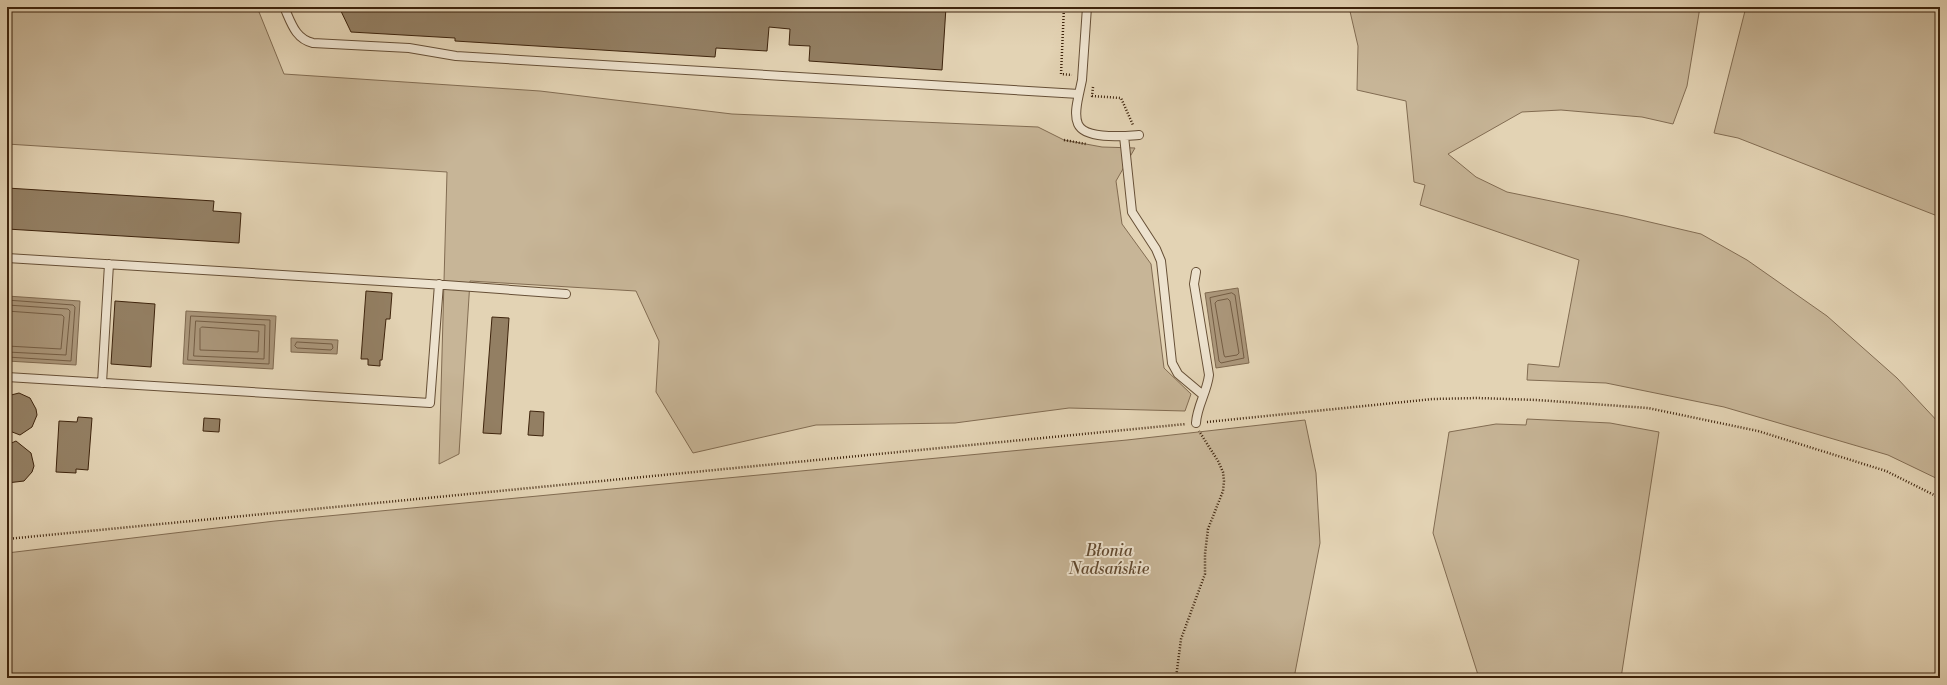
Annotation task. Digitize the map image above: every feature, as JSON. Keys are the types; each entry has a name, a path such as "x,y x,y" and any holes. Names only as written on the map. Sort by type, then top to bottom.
{"lane":[{"path":"284,7 298,36 305,41 313,43 409,48 456,56 1079,94"},
{"path":"1087,7 1082,80 1077,115 1078,125 1082,130 1097,135 1139,135"},
{"path":"1124,136 1132,212 1156,249 1161,261 1172,363 1178,374 1203,395"},
{"path":"7,258 439,284 566,294"},
{"path":"102,383 109,264"},
{"path":"1196,272 1194,284 1209,375 1198,409 1196,423"},
{"path":"7,377 430,404 439,284"}],"path":[{"path":"7,539 1433,399 1478,398 1648,408 1758,431 1886,471 1940,498"},
{"path":"1176,678 1182,639 1205,574 1205,554 1208,529 1223,491 1224,481 1223,472 1218,461 1201,436 1196,423"},
{"path":"1264,678 1274,677"}],"green space":[{"path":"7,7 257,7 284,74 540,91 732,114 1038,127 1064,140 1102,147 1135,148 1116,181 1122,224 1151,264 1164,368 1191,394 1185,411 1069,408 955,423 816,425 693,453 656,392 659,341 636,291 470,281 459,454 439,464 447,172 7,144"},
{"path":"1349,7 1700,7 1687,86 1673,124 1642,117 1561,110 1522,112 1448,154 1476,177 1507,192 1624,216 1701,234 1747,260 1827,316 1897,378 1940,424 1940,480 1888,455 1724,407 1606,383 1527,380 1528,364 1559,367 1579,260 1420,205 1425,185 1414,182 1406,101 1357,90 1358,46"},
{"path":"1746,7 1940,7 1940,217 1738,138 1714,133"},
{"path":"1527,419 1610,423 1659,432 1621,678 1479,678 1433,533 1449,432 1496,424 1526,425"},
{"name":"Błonia Nadsańskie","path":"1305,420 1316,473 1320,543 1294,678 7,678 7,553 275,521 1127,440"}],"water":[{"path":"1238,288 1249,363 1216,368 1205,293"},
{"path":"7,296 80,301 76,365 7,361"},
{"path":"186,311 276,316 273,369 183,364"},
{"path":"291,338 338,340 337,354 291,352"}],"building":[{"path":"339,7 946,7 942,70 809,61 810,46 789,45 790,29 769,27 767,51 716,48 715,57 455,41 455,38 351,32"},
{"path":"7,188 214,201 213,211 241,213 239,243 7,229"},
{"path":"366,291 392,293 390,319 386,319 382,360 380,360 380,366 368,365 368,359 361,359"},
{"path":"115,301 155,304 151,367 111,364"},
{"path":"492,317 509,318 501,434 483,433"},
{"path":"19,393 30,398 36,409 37,415 32,427 20,435 7,430 7,396"},
{"path":"530,411 544,412 543,436 528,435"},
{"path":"78,417 92,418 88,470 76,469 76,473 56,472 59,421 77,422"},
{"path":"204,418 220,419 219,432 203,431"},
{"path":"16,441 31,453 34,466 32,472 24,481 7,483 7,445"}]}
